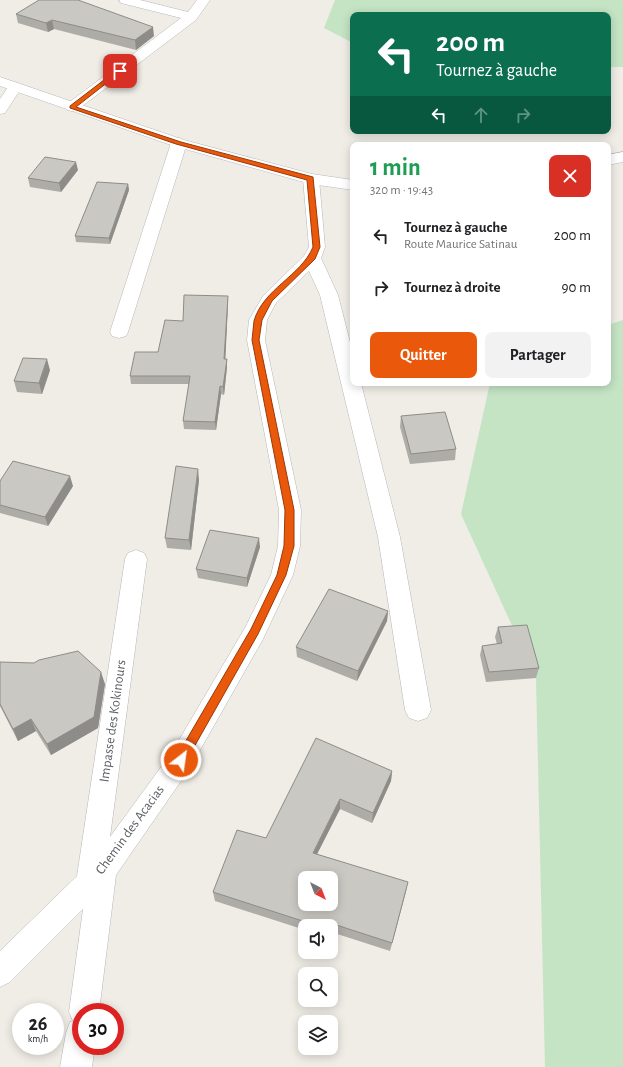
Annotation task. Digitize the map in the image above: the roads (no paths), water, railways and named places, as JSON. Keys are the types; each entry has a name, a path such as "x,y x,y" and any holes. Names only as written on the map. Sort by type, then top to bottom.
{"street":[{"path":"125,0 191,17"},
{"path":"72,107 191,17 204,0"},
{"path":"0,81 179,143 311,179 350,185"},
{"path":"0,110 15,87"},
{"path":"119,332 179,143"},
{"path":"611,159 623,157"},
{"path":"311,179 317,247 312,258 329,295 350,380"},
{"name":"Chemin des Acacias","path":"0,972 96,876 181,760 255,632 282,575 289,546 290,510 256,340 258,320 269,300 312,258"},
{"path":"352,386 389,537 418,710"},
{"name":"Impasse des Kokinours","path":"85,1003 96,876 136,559"},
{"path":"76,1067 78,1055"}]}
